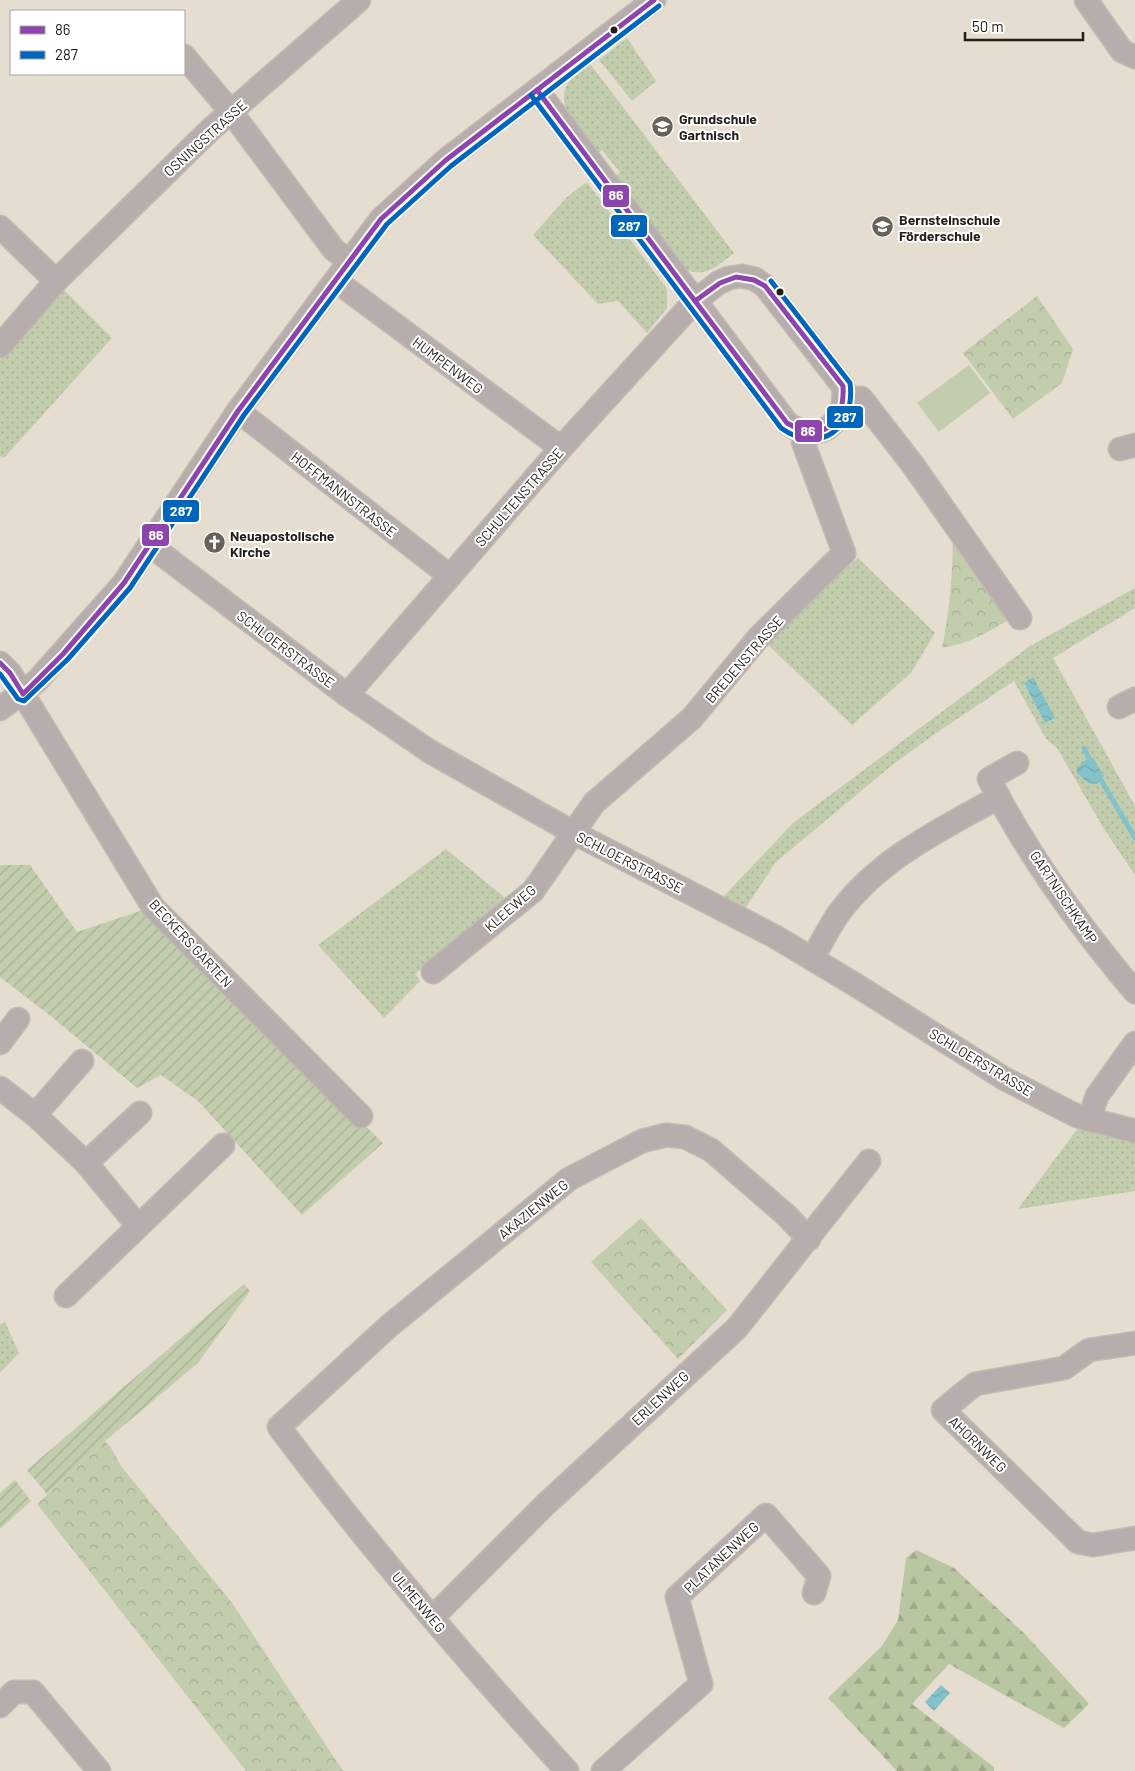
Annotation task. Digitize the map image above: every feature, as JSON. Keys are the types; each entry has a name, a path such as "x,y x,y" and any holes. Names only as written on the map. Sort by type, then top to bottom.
{"street":[{"name":"OSNINGSTRASSE","path":"0,346 56,281 210,130 232,113 359,0"},
{"path":"0,709 24,694 63,654 118,590 151,546 238,411 381,219 446,160 654,0"},
{"path":"1086,0 1122,51 1135,58"},
{"path":"185,57 232,113 334,250 350,262"},
{"path":"537,90 695,301 787,423 804,432 822,431 830,426 839,415 845,398 843,386 765,286 755,280 742,276 729,278 718,283 695,301"},
{"path":"0,227 56,281"},
{"name":"HUMPENWEG","path":"336,281 561,448"},
{"name":"SCHULTENSTRASSE","path":"347,696 561,448 695,301"},
{"path":"845,398 862,398 914,465 1020,618"},
{"name":"HOFFMANNSTRASSE","path":"238,411 450,576"},
{"name":"BREDENSTRASSE","path":"574,833 594,803 692,718 759,637 844,553 802,442 804,432"},
{"name":"SCHLOERSTRASSE","path":"151,546 347,696 429,751 574,833 774,936 1005,1079 1089,1120 1135,1131"},
{"name":"BECKERS GARTEN","path":"0,663 10,673 24,694 153,907 361,1116"},
{"name":"GARTNISCHKAMP","path":"1018,763 989,779 1052,881 1102,953 1135,992"},
{"path":"812,959 839,913 874,874 910,847 999,798"},
{"name":"KLEEWEG","path":"433,972 533,891 574,833"},
{"path":"0,1043 18,1019"},
{"path":"1089,1120 1098,1096 1135,1043"},
{"path":"35,1115 82,1061"},
{"path":"0,1088 35,1115 86,1163 138,1226"},
{"path":"86,1163 140,1113"},
{"name":"AKAZIENWEG","path":"279,1427 389,1326 569,1179 642,1140 666,1135 685,1137 711,1150 786,1215 809,1239"},
{"path":"66,1296 223,1146"},
{"name":"ERLENWEG","path":"432,1618 546,1504 737,1328 870,1161"},
{"name":"AHORNWEG","path":"1135,1343 1089,1350 1064,1368 975,1384 943,1410 1078,1542 1093,1545 1135,1538"},
{"name":"ULMENWEG","path":"279,1427 379,1555 567,1771"},
{"name":"PLATANENWEG","path":"603,1771 701,1684 677,1597 766,1515 819,1576 814,1592"},
{"path":"0,1706 14,1692 33,1692 91,1768"}],"green space":[{"path":"627,38 656,81 632,101 599,60"},
{"path":"591,65 734,253 716,267 697,273 683,268 615,176 620,172 602,150 598,153 572,120 564,101 565,91 571,79"},
{"path":"587,182 667,289 667,308 647,333 618,301 598,304 533,235 568,196"},
{"path":"60,286 112,338 4,458 0,456 0,360"},
{"path":"1037,296 1073,349 1062,383 1013,419 963,353"},
{"path":"969,365 990,393 939,432 917,403"},
{"path":"953,531 1013,617 970,640 942,648 950,590"},
{"path":"858,558 935,633 911,673 852,725 765,642"},
{"path":"1135,588 1135,608 1053,658 1135,806 1135,875 1104,829 1057,748 1046,739 1014,681 939,731 891,766 776,862 744,910 721,899 794,822 1030,646"},
{"path":"446,849 510,902 415,974 420,981 384,1018 318,945"},
{"path":"0,865 30,865 77,932 146,909 213,978 383,1143 302,1215 198,1101 161,1075 137,1088 52,1017 0,977"},
{"path":"1078,1128 1135,1141 1135,1191 1018,1209"},
{"path":"641,1218 727,1310 678,1359 591,1262"},
{"path":"244,1284 250,1291 198,1363 105,1441 47,1494 27,1470"},
{"path":"5,1322 19,1353 0,1373 0,1325"},
{"path":"105,1441 121,1466 232,1603 343,1771 246,1771 37,1504"},
{"path":"15,1480 31,1501 0,1529 0,1493"},
{"path":"916,1550 954,1568 1026,1635 1089,1704 1064,1728 949,1664 912,1704 994,1767 994,1771 897,1771 828,1698 882,1646 898,1620 906,1558"}],"water":[{"path":"1033,677 1055,718 1045,723 1024,683"},
{"path":"1093,758 1104,776 1097,784 1088,783 1076,772 1082,762"},
{"path":"941,1685 950,1693 934,1711 925,1702"}],"waterway":[{"path":"1084,748 1091,763"},
{"path":"1098,775 1135,838"}],"transit line":[{"name":"86","path":"0,663 10,673 23,694 63,654 124,583 238,411 381,219 446,160 654,0"},
{"name":"287","path":"0,674 18,699 24,701 68,659 130,588 244,415 387,224 451,166 659,6"},
{"name":"86","path":"537,90 695,301"},
{"name":"287","path":"531,95 781,428 795,436 809,439 822,438 832,433 841,424 847,413 850,399 850,383 771,281"},
{"name":"86","path":"736,277 754,280 765,286 843,386 843,399 840,411 829,427 821,431 811,431 800,429 787,423 695,301 720,283 736,277"}],"place":[{"name":"Grundschule Gartnisch","path":"663,126"},
{"name":"Bernsteinschule Förderschule","path":"883,227"},
{"name":"Neuapostolische Kirche","path":"214,543"}]}
